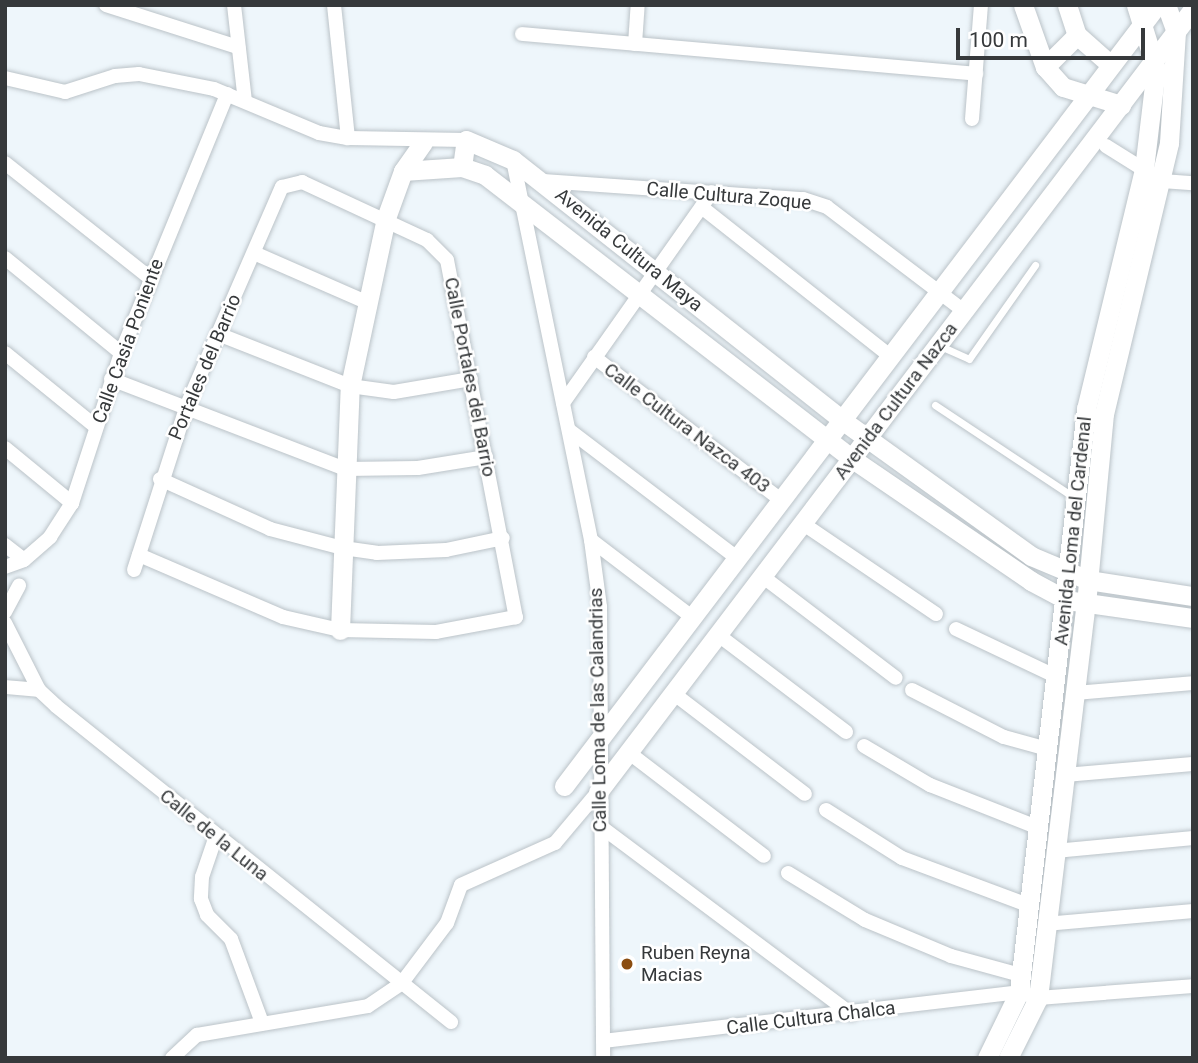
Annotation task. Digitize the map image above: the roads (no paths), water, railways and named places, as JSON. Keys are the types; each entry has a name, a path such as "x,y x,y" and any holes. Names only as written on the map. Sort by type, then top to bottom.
{"street":[{"path":"106,5 238,47"},
{"path":"234,5 245,101"},
{"path":"334,5 348,138"},
{"path":"635,44 638,5"},
{"path":"972,119 981,5"},
{"path":"1023,5 1045,67 1063,87 1121,105"},
{"path":"1067,5 1077,35 1111,65"},
{"name":"Avenida Cultura Nazca","path":"564,786 1111,65 1139,15 1157,5"},
{"name":"Avenida Loma del Cardenal","path":"1103,367 1162,181 1176,32 1166,5"},
{"name":"Avenida Cultura Nazca","path":"598,792 1193,9"},
{"name":"Avenida Loma del Cardenal","path":"1008,1058 1045,924 1086,604 1079,578 1079,500 1143,169 1154,62 1139,15"},
{"path":"522,34 976,74"},
{"path":"1045,67 1077,35"},
{"name":"Avenida Cultura Maya","path":"5,78 65,92 116,76 139,74 228,94 319,133 348,138 423,142 466,140 513,160 543,181 842,420 1031,556 1079,578 1193,596"},
{"name":"Calle Casia Poniente","path":"5,567 24,560 50,537 72,503 111,379 150,278 228,94"},
{"path":"462,167 466,140"},
{"path":"139,555 283,617 340,630 350,386 386,218 402,171 423,142"},
{"path":"1106,146 1162,181 1193,183"},
{"name":"Calle Loma de las Calandrias","path":"513,160 591,540 600,607 598,792 603,1058"},
{"path":"5,163 150,278"},
{"name":"Avenida Cultura Maya","path":"402,171 462,167 485,175 827,440 1031,581 1066,600 1193,618"},
{"name":"Calle Cultura Zoque","path":"543,181 803,200 827,207 964,311"},
{"name":"Calle Portales del Barrio","path":"302,182 386,218 427,240 447,260 503,538 516,617 436,632 340,630"},
{"name":"Portales del Barrio","path":"134,570 160,479 187,405 282,187 302,182"},
{"path":"563,403 704,209 712,192"},
{"path":"704,209 890,356"},
{"path":"254,253 366,302"},
{"path":"5,258 121,353"},
{"path":"218,334 350,386 394,392 471,379"},
{"path":"5,353 96,427"},
{"name":"Calle Cultura Nazca 403","path":"594,357 781,500"},
{"path":"111,379 187,405 345,469 418,468 486,457"},
{"name":"Avenida Loma del Cardenal","path":"987,1058 1026,989 1028,905 1066,600 1079,578 1095,411"},
{"path":"569,430 737,558"},
{"path":"5,448 72,503"},
{"path":"160,479 270,529 343,548 377,553 446,550 503,538"},
{"path":"802,523 936,614"},
{"path":"591,540 692,617"},
{"path":"5,545 24,560"},
{"path":"762,576 896,678"},
{"path":"5,612 19,586"},
{"name":"Calle de la Luna","path":"5,623 39,690 216,836 451,1022"},
{"path":"956,629 1057,677"},
{"path":"717,634 846,732"},
{"path":"1075,693 1193,683"},
{"path":"5,687 39,690"},
{"path":"912,690 1004,737 1048,749"},
{"path":"673,693 805,794"},
{"path":"864,746 930,785 1039,828"},
{"path":"628,752 764,856"},
{"path":"1065,775 1193,764"},
{"path":"172,1058 197,1035 368,1006 401,984 447,923 461,885 555,843 598,792"},
{"path":"826,810 902,858 1028,905"},
{"path":"600,826 851,1014"},
{"path":"216,836 202,877 201,899 207,915 231,939 249,978 262,1023"},
{"path":"1055,851 1193,838"},
{"path":"788,873 865,920 1026,989"},
{"path":"1045,924 1193,911"},
{"name":"Calle Cultura Chalca","path":"603,1041 851,1014 1026,989 1193,986"}],"lane":[{"path":"938,345 970,359 1035,265"},
{"path":"935,405 1079,500"}],"place":[{"name":"Ruben Reyna Macias","path":"627,964"}]}
